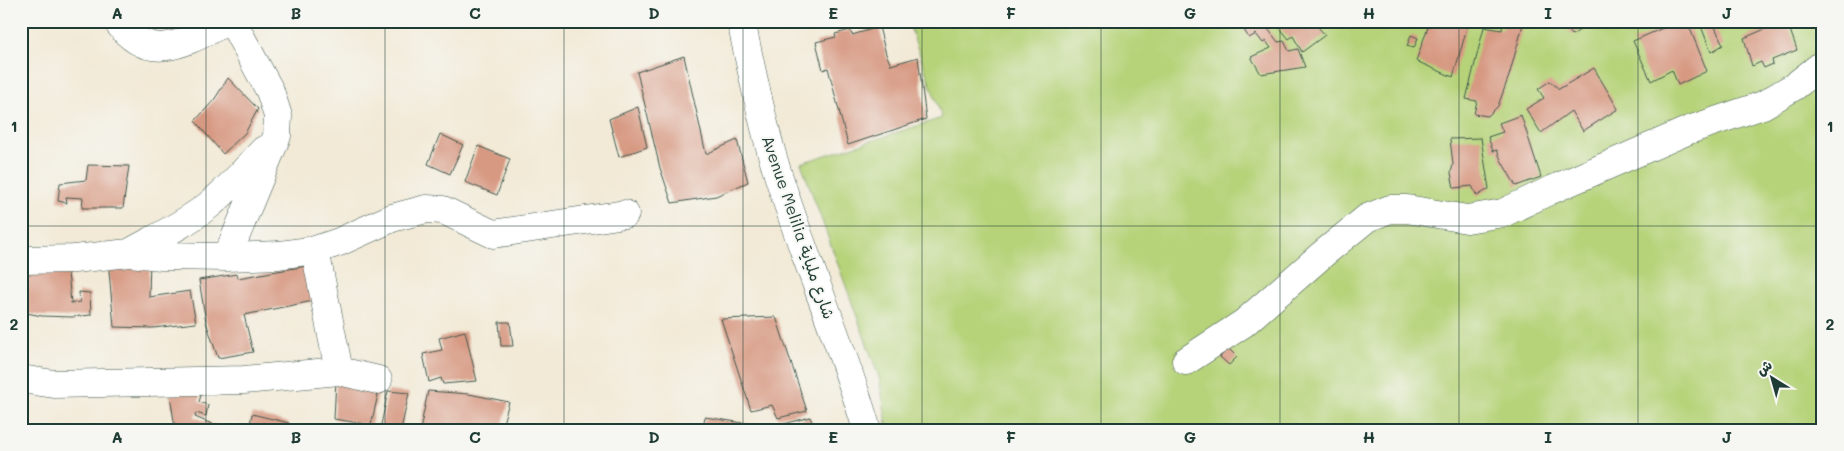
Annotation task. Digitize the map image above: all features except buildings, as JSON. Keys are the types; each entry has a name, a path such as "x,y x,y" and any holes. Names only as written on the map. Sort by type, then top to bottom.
{"street":[{"path":"117,21 136,40 158,48 181,44 227,21"},
{"path":"227,257 277,136 278,116 270,91 232,21"},
{"name":"Avenue Melilia شارع ملياية","path":"741,21 757,97 773,158 855,388 867,430"},
{"path":"1186,361 1244,323 1367,218 1390,209 1407,209 1467,219 1503,213 1548,191 1689,130 1763,104 1795,86 1823,64"},
{"path":"129,253 180,225 209,205 240,176 277,136"},
{"path":"21,260 74,260 129,253 162,256 227,257 279,255 315,250 339,242 392,218 426,209 443,210 493,234 625,214"},
{"path":"315,250 339,371"},
{"path":"21,379 54,384 244,380 339,371 378,380"}],"green space":[{"path":"908,21 1823,21 1823,430 888,430 879,377 801,163 942,118"}]}
